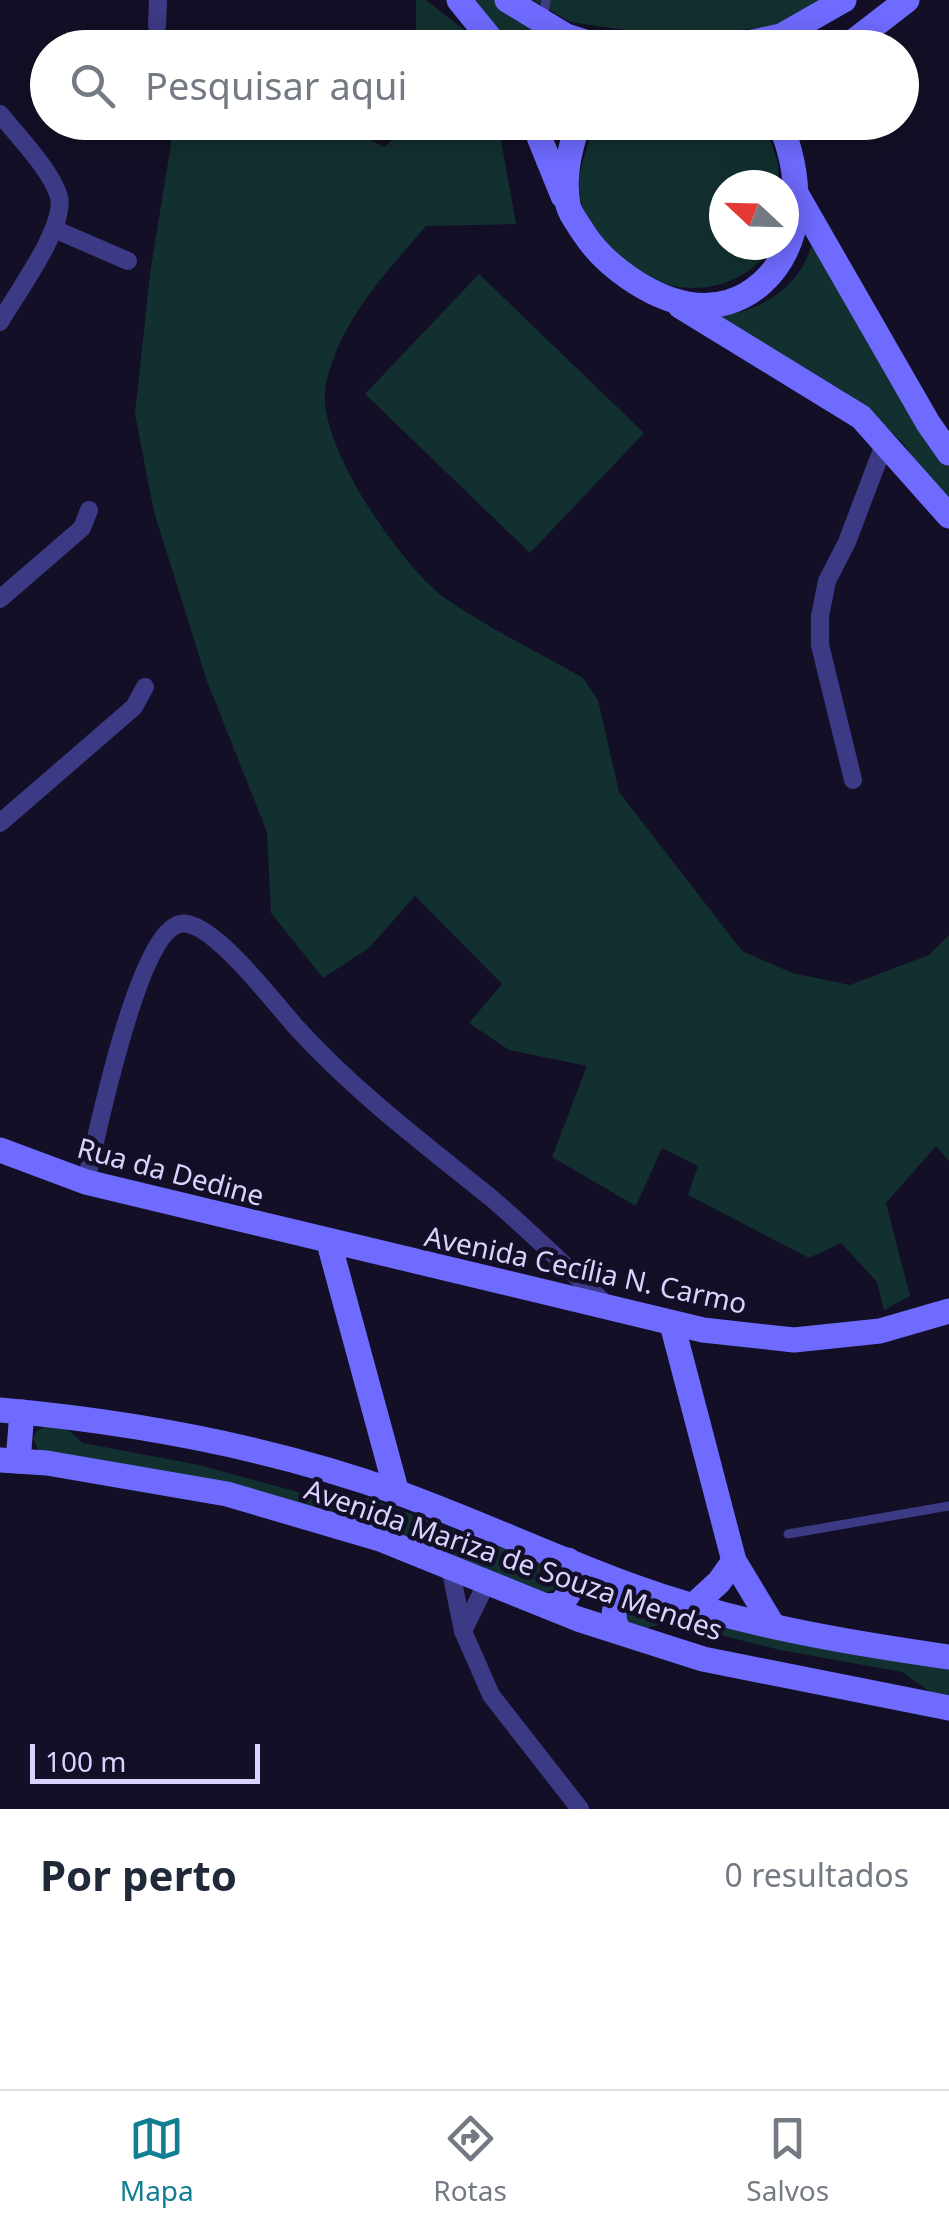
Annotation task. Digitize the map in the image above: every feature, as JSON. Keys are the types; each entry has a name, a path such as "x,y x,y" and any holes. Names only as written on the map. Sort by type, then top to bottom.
{"main road":[{"path":"459,0 483,30"},
{"path":"507,0 544,12"},
{"path":"792,30 844,0"},
{"path":"868,30 907,0"},
{"path":"540,140 568,207 592,246 616,268 860,417 949,516"},
{"path":"568,207 568,160 574,140"},
{"path":"789,140 793,170"},
{"path":"799,199 949,453"},
{"path":"662,296 689,304 712,305 740,299 765,282 783,260"},
{"name":"Rua da Dedine","path":"0,1150 86,1182 330,1242"},
{"path":"330,1242 398,1492"},
{"name":"Avenida Cecília N. Carmo","path":"330,1242 672,1324 794,1340 880,1331 949,1310"},
{"path":"672,1324 734,1560 772,1624"},
{"path":"9,1460 11,1411"},
{"name":"Avenida Mariza de Souza Mendes","path":"11,1411 179,1436 280,1458 398,1492 634,1587 772,1624 949,1658"},
{"name":"Avenida Mariza de Souza Mendes","path":"9,1460 227,1494 380,1539 547,1606 703,1659 949,1708"},
{"path":"547,1606 558,1604 572,1587 574,1573 568,1560"},
{"path":"694,1604 719,1582 734,1560"},
{"path":"620,1632 613,1618 616,1603 634,1587"}],"street":[{"path":"157,26 158,0"},
{"path":"0,114 58,194 60,212 0,322"},
{"path":"54,229 128,261"},
{"path":"853,780 820,645 820,616 827,581 847,542 885,442"},
{"path":"0,600 82,528 89,510"},
{"path":"0,823 134,707 145,687"},
{"path":"86,1182 109,1078 160,939 178,924 188,923 203,928 345,1076 403,1129 492,1200 611,1309"},
{"path":"450,1567 463,1632 491,1695 580,1809"},
{"path":"463,1632 487,1582"}],"lane":[{"path":"788,1534 949,1506"}],"green space":[{"path":"416,0 426,0 464,30 416,30"},
{"path":"468,0 497,0 542,30 494,30"},
{"path":"533,0 828,0 793,23 741,30 626,30 570,22"},
{"path":"172,140 370,140 384,147 393,140 501,140 516,224 426,226 366,299 342,339 326,384 326,408 346,468 385,531 406,559 445,598 583,678 598,700 619,792 742,951 792,973 850,985 929,955 949,935 949,1161 936,1146 886,1203 910,1296 884,1310 877,1282 841,1243 809,1258 688,1195 698,1166 662,1148 636,1206 552,1157 587,1066 509,1050 469,1023 502,984 415,896 369,948 323,978 271,913 267,832 207,681 154,512 135,414 150,274"},
{"path":"590,140 770,140 778,163 778,170 709,170 709,260 759,260 723,284 694,288 665,284 638,272 614,253 594,229 579,191"},
{"path":"813,240 897,387 949,467 949,507 902,442 868,409 717,316 749,309 778,294 800,271"},
{"path":"479,274 644,433 530,553 365,394"},
{"path":"44,1427 66,1428 83,1443 199,1465 338,1503 368,1498 557,1568 562,1576 558,1588 546,1593 39,1452 33,1438"},
{"path":"629,1599 949,1666 949,1697 933,1694 902,1672 780,1650 668,1622 647,1628 628,1622 623,1606"}]}
